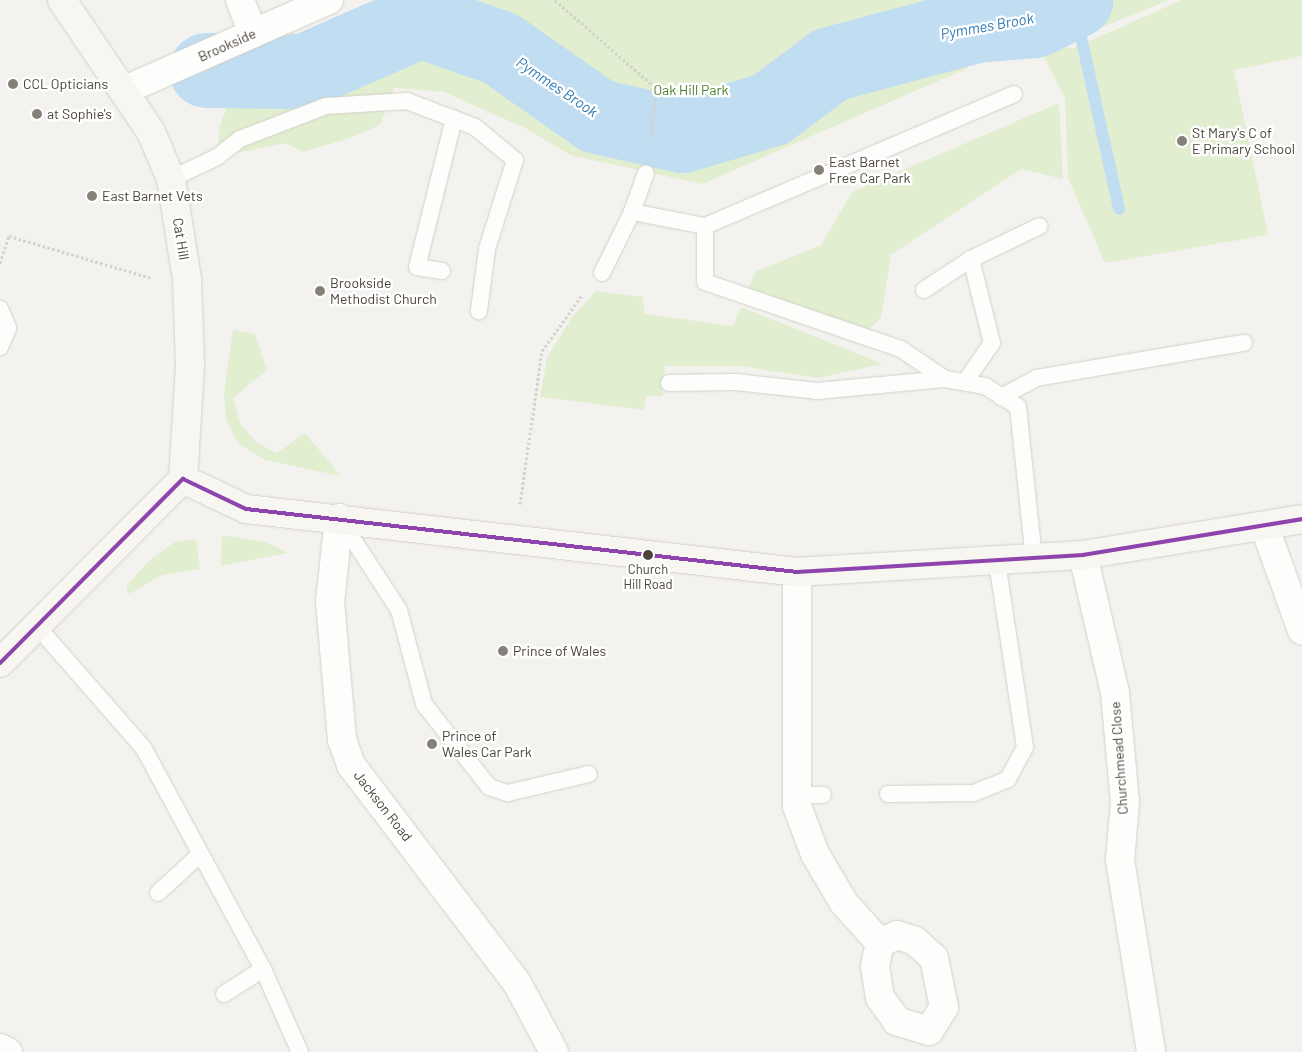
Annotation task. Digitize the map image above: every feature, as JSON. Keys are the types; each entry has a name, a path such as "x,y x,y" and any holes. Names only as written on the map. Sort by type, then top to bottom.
{"street":[{"name":"Cat Hill","path":"62,0 125,90 151,132 171,179 187,279 190,366 183,479"},
{"path":"240,0 253,34"},
{"name":"Brookside","path":"125,90 329,0"},
{"path":"0,662 183,479 246,509 516,538 797,572 996,562 1083,555 1265,528 1302,519"},
{"name":"Jackson Road","path":"339,518 330,602 342,738 351,765 517,982 554,1052"},
{"path":"1265,528 1302,631"},
{"name":"Churchmead Close","path":"1083,555 1115,693 1125,802 1120,860 1151,1052"},
{"path":"797,572 794,648 797,795 815,854 844,903 880,942"},
{"path":"0,1048 8,1052"}],"lane":[{"path":"632,212 705,226 1014,94"},
{"path":"171,179 217,157 240,139 326,106 407,101 475,127 515,160 487,249 479,311"},
{"path":"442,271 417,268 454,120"},
{"path":"602,272 632,212 646,173"},
{"path":"705,226 705,282 901,349 945,378"},
{"path":"924,290 971,259 1040,226"},
{"path":"965,382 992,342 971,259"},
{"path":"0,309 8,328 0,347"},
{"path":"1001,397 1036,378 1244,342"},
{"path":"669,383 736,382 817,391 945,378 985,386 1018,407 1034,559"},
{"path":"339,518 400,610 424,704 489,786 508,793 589,774"},
{"path":"888,794 974,793 1008,779 1025,747 996,562"},
{"path":"36,625 144,749 198,856 263,969 300,1052"},
{"path":"797,795 823,795"},
{"path":"158,893 198,856"},
{"path":"224,994 263,969"}],"path":[{"path":"555,0 657,89 646,173"},
{"path":"0,263 9,236 149,278 187,279"},
{"path":"516,538 542,351 565,314 602,272"}],"green space":[{"name":"Oak Hill Park","path":"475,0 1169,0 1067,41 1025,40 1019,27 959,50 968,68 702,184 570,155 527,129 444,92 394,88 380,125 350,138 303,152 285,143 217,157 220,125 234,89 263,73"},
{"name":"St Mary's C of E Primary School","path":"1182,0 1302,0 1302,56 1234,70 1268,235 1105,263 1068,178 1065,99 1038,45 1074,48"},
{"path":"1059,103 1063,179 1021,169 891,255 881,318 868,330 748,290 755,272 821,245 852,192"},
{"path":"596,291 643,297 644,314 733,326 741,307 883,364 819,378 739,366 665,366 663,396 646,396 644,410 540,397 547,358 572,317"},
{"path":"233,330 255,334 267,370 233,398 240,423 257,443 277,453 305,433 341,476 265,460 238,443 226,419 224,394"},
{"path":"222,535 266,542 288,553 221,566"},
{"path":"196,539 200,569 162,575 129,594 126,586 152,558 175,542"}],"waterway":[{"name":"Pymmes Brook","path":"206,70 304,71 420,20 500,48 597,116 682,135 770,109 830,64 976,25 1034,20 1075,0"},
{"path":"1073,1 1119,209"}],"transit line":[{"path":"183,479 246,509 797,572 1083,555 1302,519"},
{"path":"0,663 183,479"}],"place":[{"name":"CCL Opticians","path":"13,84"},
{"name":"at Sophie's","path":"37,114"},
{"name":"St Mary's C of E Primary School","path":"1182,141"},
{"name":"East Barnet Free Car Park","path":"819,170"},
{"name":"East Barnet Vets","path":"92,196"},
{"name":"Brookside Methodist Church","path":"320,291"},
{"name":"Church Hill Road","path":"648,555"},
{"name":"Prince of Wales","path":"503,651"},
{"name":"Prince of Wales Car Park","path":"432,744"}]}
